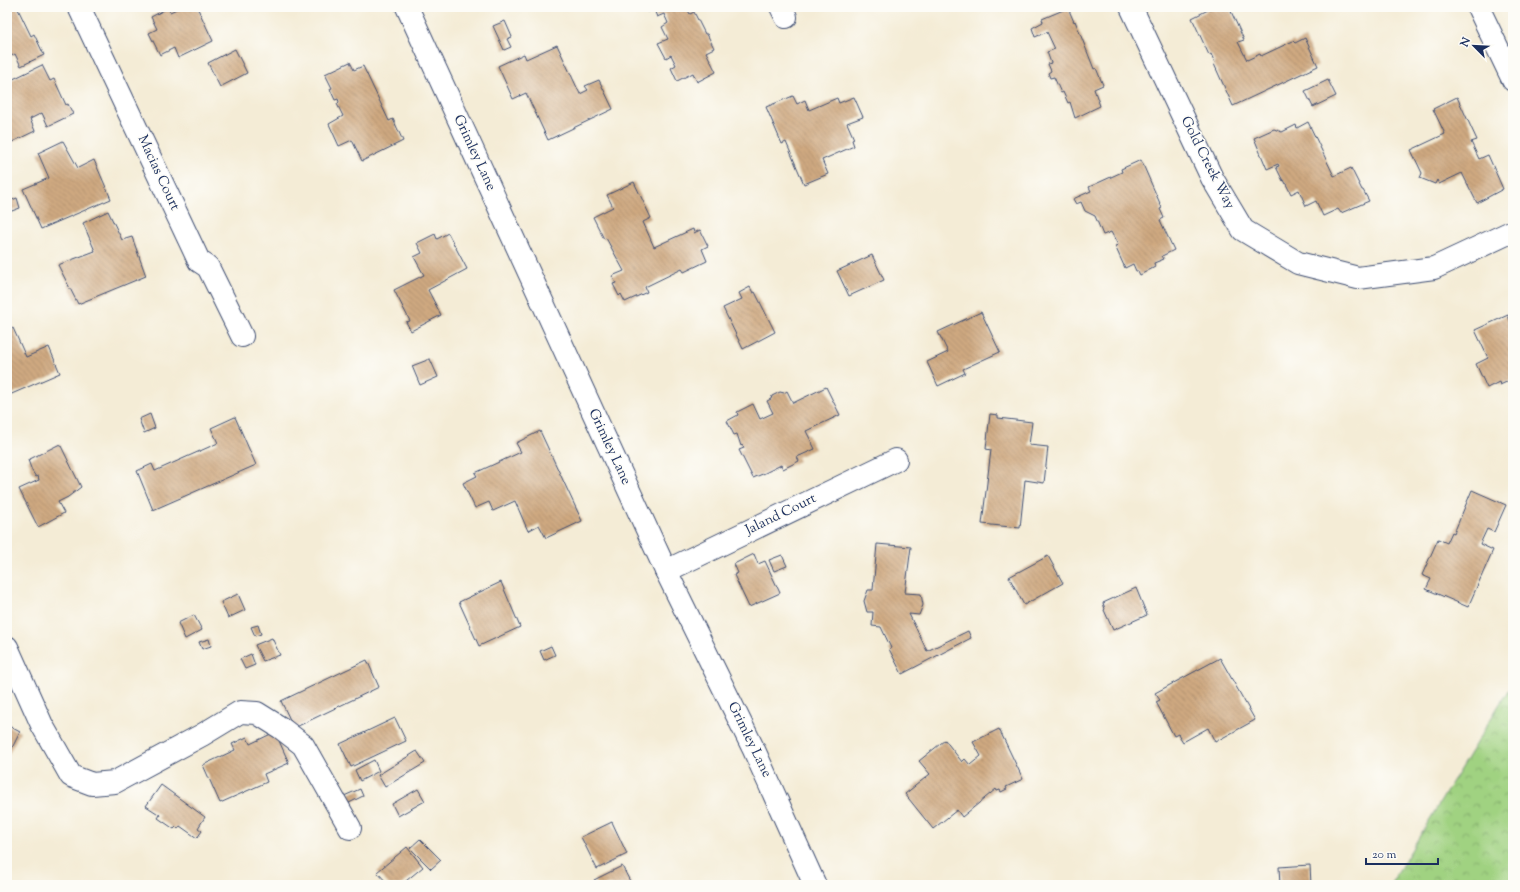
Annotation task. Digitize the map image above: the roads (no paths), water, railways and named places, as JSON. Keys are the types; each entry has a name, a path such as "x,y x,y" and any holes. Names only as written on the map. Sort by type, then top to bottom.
{"street":[{"name":"Macias Court","path":"79,7 199,261 208,267 242,336"},
{"name":"Grimley Lane","path":"407,7 666,571 754,750 815,885"},
{"name":"Gold Creek Way","path":"1131,7 1212,178 1243,230 1298,263 1358,278 1434,268 1513,231"},
{"path":"1478,7 1513,80"},
{"name":"Jaland Court","path":"666,571 896,460"},
{"path":"7,647 42,725 71,776 92,784 115,782 202,735 240,712 257,713 281,728 303,745 350,828"}]}
